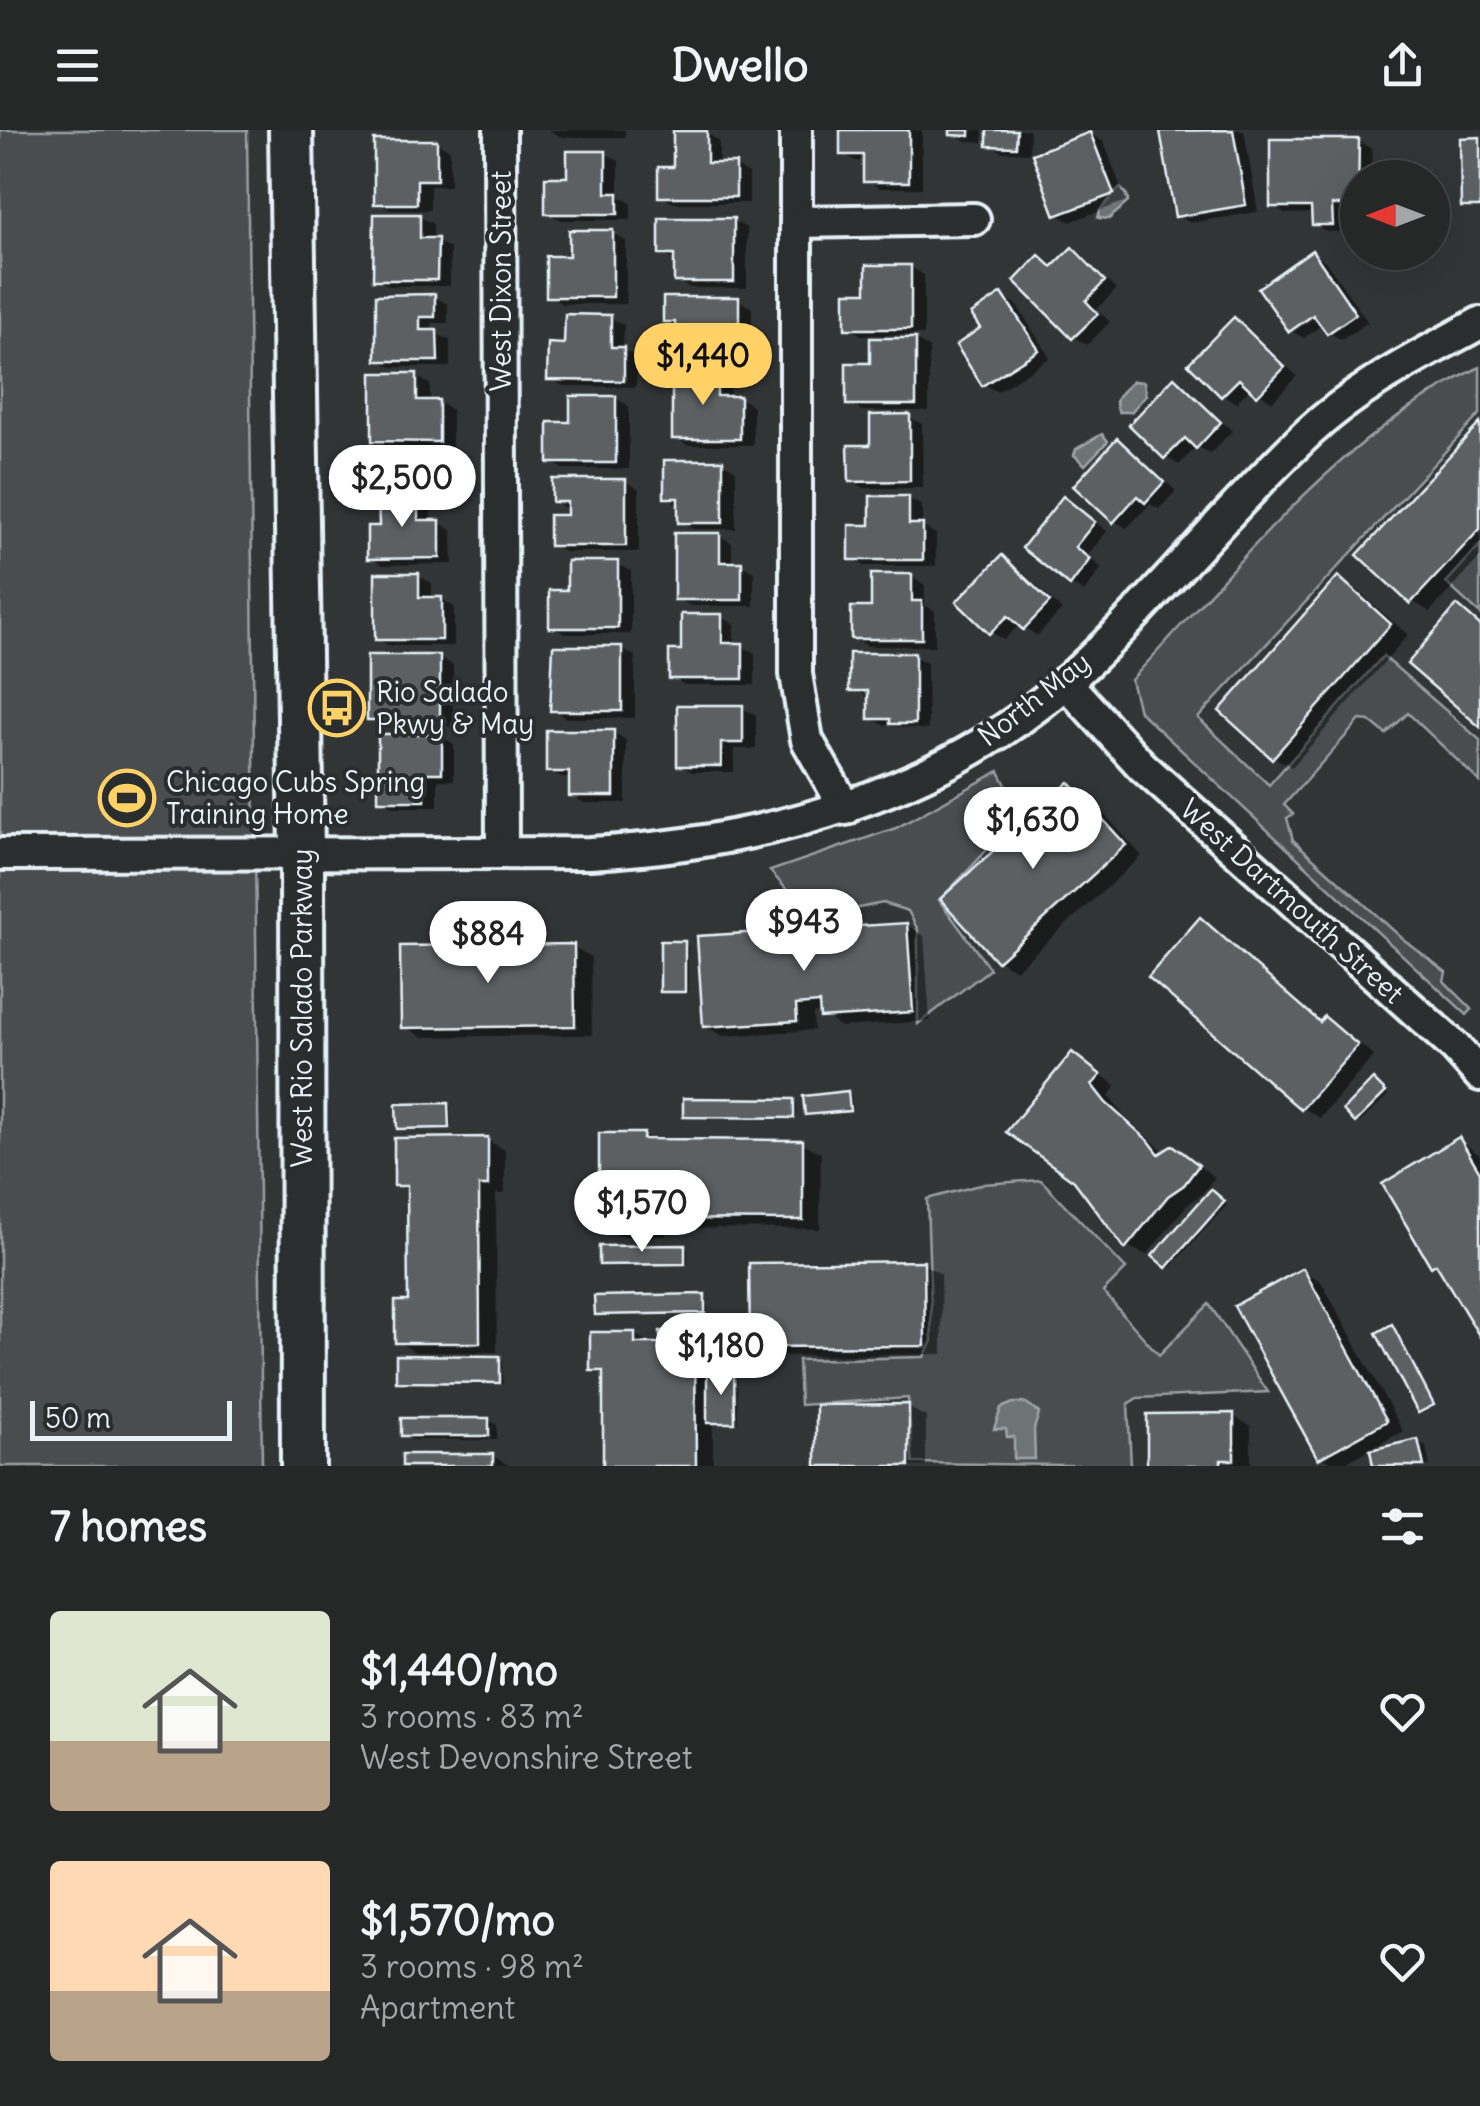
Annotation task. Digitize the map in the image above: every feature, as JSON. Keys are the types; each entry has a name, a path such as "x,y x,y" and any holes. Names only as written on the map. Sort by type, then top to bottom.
{"main road":[{"name":"West Rio Salado Parkway","path":"291,130 302,853 304,1466"}],"street":[{"name":"West Dixon Street","path":"500,130 502,853"},
{"path":"796,130 796,674 807,740 846,808"},
{"path":"796,222 974,220"},
{"name":"North May","path":"0,854 658,850 780,827 846,808 1000,732 1065,682 1311,430 1392,372 1480,323"},
{"name":"West Dartmouth Street","path":"1065,682 1142,766 1480,1074"}],"shaded area":[{"name":"Chicago Cubs Spring Training Home","path":"0,130 247,130 262,1466 0,1466"},
{"path":"1120,188 1128,202 1109,219 1098,218 1100,210"},
{"path":"1480,367 1480,414 1198,718 1269,785 1383,656 1480,740 1480,782 1408,713 1386,734 1370,721 1360,720 1284,805 1293,814 1287,818 1293,840 1403,939 1446,972 1444,981 1472,1009 1467,1015 1139,711 1131,680 1250,550 1336,466 1429,395"},
{"path":"1133,381 1144,382 1146,395 1131,412 1119,412 1117,398"},
{"path":"1102,434 1108,441 1085,465 1074,455 1076,449"},
{"path":"1480,545 1480,614 1446,583"},
{"path":"999,771 1012,800 1005,824 984,853 939,900 990,969 918,1024 918,930 908,911 883,903 849,910 823,909 798,902 770,871 896,828"},
{"path":"1041,1180 1126,1269 1103,1292 1159,1355 1209,1304 1268,1392 1137,1398 1128,1404 1131,1466 913,1463 908,1398 800,1405 798,1360 924,1357 932,1341 927,1199 983,1184"},
{"path":"1026,1403 1039,1413 1034,1429 1035,1459 1014,1459 1014,1437 1007,1437 1006,1429 994,1429 1001,1408"}],"building":[{"path":"840,130 909,130 909,182 863,182 863,155 840,155"},
{"path":"950,130 970,130 970,136 950,135"},
{"path":"987,130 1017,130 1016,147 987,146"},
{"path":"1233,130 1246,205 1175,217 1160,131"},
{"path":"673,131 707,131 707,163 736,163 736,197 658,197 658,167 673,167"},
{"path":"1090,132 1114,194 1055,216 1032,154"},
{"path":"1480,137 1480,207 1461,207 1460,138"},
{"path":"1270,139 1359,139 1359,160 1340,160 1340,205 1332,205 1333,225 1312,225 1311,207 1270,207"},
{"path":"374,140 437,140 437,180 417,180 417,204 374,204"},
{"path":"567,151 606,151 606,193 618,193 618,214 545,214 545,177 567,177"},
{"path":"374,214 420,214 420,238 438,238 437,280 373,280"},
{"path":"659,218 734,218 734,282 674,282 674,255 659,255"},
{"path":"569,230 613,230 613,297 546,297 546,256 569,256"},
{"path":"1072,247 1105,281 1086,301 1098,314 1072,339 1014,281 1039,255 1052,267"},
{"path":"1312,250 1356,314 1327,334 1313,315 1289,332 1258,288"},
{"path":"866,265 911,265 911,329 845,329 845,292 866,292"},
{"path":"1002,293 1039,350 982,386 956,345 980,328 971,314"},
{"path":"435,294 435,317 420,317 420,330 437,330 438,361 376,361 376,295"},
{"path":"663,297 739,297 739,335 721,335 721,363 675,363 675,322 663,322"},
{"path":"565,314 611,315 611,347 624,347 624,381 547,380 548,343 564,344"},
{"path":"1234,317 1285,367 1257,396 1239,379 1221,397 1188,364"},
{"path":"870,338 916,338 916,405 846,405 846,363 870,363"},
{"path":"672,370 717,370 717,396 740,396 740,439 672,439"},
{"path":"372,373 417,373 417,400 439,400 439,442 372,441"},
{"path":"1174,377 1221,422 1196,449 1185,438 1164,459 1129,425"},
{"path":"570,396 616,396 616,463 548,463 548,422 570,422"},
{"path":"910,414 910,481 849,482 848,445 870,445 870,415"},
{"path":"1480,423 1480,529 1410,604 1357,555"},
{"path":"1117,438 1164,482 1145,503 1137,496 1113,523 1073,486"},
{"path":"664,460 723,460 723,523 678,523 678,498 664,498"},
{"path":"552,479 626,479 626,546 549,546 549,515 567,515 567,502 552,502"},
{"path":"378,491 418,491 418,520 440,520 440,558 367,559 367,526 379,526"},
{"path":"870,496 909,496 909,524 923,524 923,560 849,560 849,525 870,525"},
{"path":"1063,496 1095,522 1075,547 1090,559 1070,586 1022,548"},
{"path":"674,533 720,533 720,562 742,562 742,600 674,600"},
{"path":"1002,555 1050,602 1023,630 1008,616 989,634 956,602"},
{"path":"567,561 618,561 618,628 549,628 549,590 567,590"},
{"path":"375,573 419,573 419,597 442,597 442,640 375,640"},
{"path":"871,574 912,574 912,601 922,601 922,639 851,639 851,607 871,607"},
{"path":"1338,576 1391,624 1272,759 1219,711"},
{"path":"1457,605 1480,625 1480,727 1407,664"},
{"path":"681,614 722,614 722,643 743,643 743,679 669,679 669,650 681,650"},
{"path":"553,646 622,646 622,711 550,711"},
{"path":"849,653 915,653 915,724 868,719 868,691 849,691"},
{"path":"367,655 440,655 440,720 367,720"},
{"path":"677,705 743,705 743,743 721,743 721,766 677,766"},
{"path":"546,730 614,730 614,796 569,796 569,772 546,772"},
{"path":"378,734 442,734 442,773 425,773 425,801 378,801"},
{"path":"1069,782 1126,845 997,962 940,899"},
{"path":"1200,917 1320,1022 1324,1016 1358,1045 1301,1110 1148,977"},
{"path":"907,923 913,1012 820,1018 819,1003 796,1005 797,1021 703,1027 697,936"},
{"path":"660,941 685,941 685,992 660,992"},
{"path":"574,944 575,1026 401,1028 400,946"},
{"path":"1072,1052 1101,1075 1092,1085 1106,1103 1159,1154 1173,1145 1199,1165 1125,1249 1074,1181 1006,1132"},
{"path":"1373,1079 1386,1092 1355,1123 1343,1110"},
{"path":"848,1091 850,1111 805,1115 803,1096"},
{"path":"683,1098 794,1099 794,1118 683,1117"},
{"path":"448,1103 449,1128 397,1129 396,1104"},
{"path":"599,1133 644,1133 643,1139 803,1140 803,1220 649,1219 649,1227 599,1227"},
{"path":"488,1137 488,1186 479,1186 480,1343 395,1343 395,1301 408,1301 407,1186 394,1186 394,1138"},
{"path":"1459,1137 1480,1172 1480,1337 1436,1264 1431,1267 1382,1184"},
{"path":"1211,1189 1225,1201 1166,1268 1152,1256"},
{"path":"685,1245 685,1264 599,1265 599,1246"},
{"path":"924,1261 925,1346 750,1347 749,1263"},
{"path":"1303,1268 1387,1421 1318,1459 1234,1306"},
{"path":"705,1294 705,1313 595,1315 594,1296"},
{"path":"1392,1324 1434,1405 1418,1413 1376,1333"},
{"path":"660,1331 695,1331 696,1466 603,1466 603,1371 590,1371 590,1332 635,1332 635,1343 660,1343"},
{"path":"396,1355 500,1356 500,1383 396,1382"},
{"path":"707,1372 734,1372 735,1423 707,1423"},
{"path":"909,1404 909,1466 816,1466 816,1405"},
{"path":"1234,1413 1234,1460 1221,1460 1221,1466 1147,1466 1147,1414"},
{"path":"401,1418 489,1418 489,1436 401,1436"},
{"path":"1418,1439 1424,1466 1373,1466 1370,1450"},
{"path":"402,1454 493,1454 493,1466 402,1466"}],"place":[{"name":"Rio Salado Pkwy & May","path":"337,708"},
{"name":"Chicago Cubs Spring Training Home","path":"127,798"}]}
